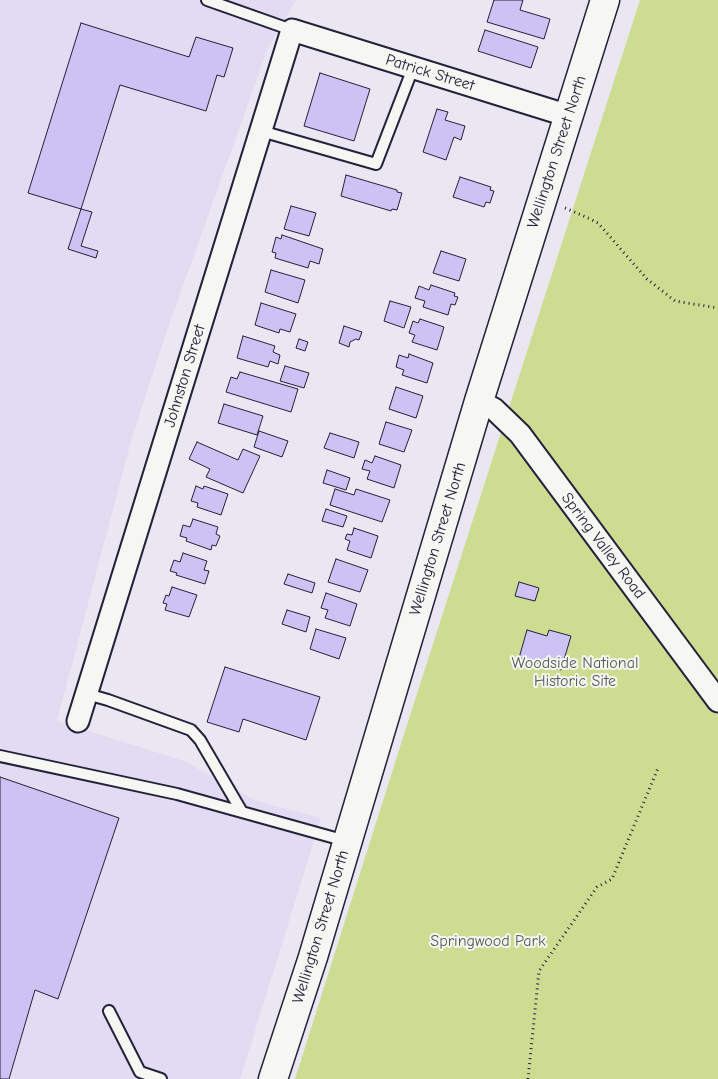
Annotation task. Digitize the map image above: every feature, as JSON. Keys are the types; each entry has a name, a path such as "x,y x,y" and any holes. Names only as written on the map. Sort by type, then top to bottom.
{"street":[{"name":"Wellington Street North","path":"274,1079 313,957 479,401 605,0"},
{"name":"Patrick Street","path":"292,30 569,116"},
{"name":"Johnston Street","path":"78,721 292,30"},
{"name":"Spring Valley Road","path":"479,401 494,409 520,434 718,701"}],"lane":[{"path":"207,0 292,30"},
{"path":"261,132 376,164 413,68"},
{"path":"87,694 191,730 200,740 242,812"},
{"path":"0,756 170,792 347,841"},
{"path":"109,1012 138,1075 161,1079"}],"path":[{"path":"541,200 598,223 647,279 675,300 718,308"},
{"path":"528,1079 539,971 597,887 612,879 658,768"}],"shaded area":[{"path":"0,0 296,0 268,48 164,339 131,441 57,721 184,761 256,801 321,818 240,1079 0,1079"}],"green space":[{"name":"Woodside National Historic Site","path":"640,0 718,0 718,1079 295,1079 406,728"}],"building":[{"path":"494,0 523,0 520,10 550,19 544,39 487,22"},
{"path":"81,23 189,57 196,37 233,48 224,77 217,75 206,111 120,85 81,209 28,193"},
{"path":"485,30 538,47 531,68 478,51"},
{"path":"320,73 370,89 354,141 304,126"},
{"path":"437,109 448,112 445,120 465,126 461,140 454,137 446,160 423,152"},
{"path":"346,175 402,193 397,210 392,209 391,211 341,196"},
{"path":"460,177 491,187 490,190 494,191 490,203 486,202 484,207 453,197"},
{"path":"291,206 316,213 309,236 284,229"},
{"path":"81,209 92,212 81,246 98,251 96,258 68,249"},
{"path":"282,235 323,249 319,264 310,261 308,268 275,258 276,253 272,252 276,237 281,239"},
{"path":"441,251 466,259 459,281 433,273"},
{"path":"271,270 305,280 298,303 265,292"},
{"path":"431,285 455,293 454,296 458,297 455,305 451,304 448,315 423,307 425,301 415,298 419,286 429,290"},
{"path":"390,301 411,307 404,328 384,321"},
{"path":"261,303 296,314 290,332 280,329 279,333 255,325"},
{"path":"420,319 444,327 437,350 412,342 415,335 409,333 413,321 418,323"},
{"path":"344,326 362,332 359,340 356,339 350,342 349,347 339,343"},
{"path":"243,336 275,346 273,352 280,355 278,364 270,361 268,367 237,358"},
{"path":"299,339 308,342 305,351 296,348"},
{"path":"409,354 433,363 427,383 402,375 404,370 396,367 399,355 408,358"},
{"path":"285,366 309,373 304,388 280,381"},
{"path":"240,372 298,389 291,412 226,392 231,377 237,379"},
{"path":"396,387 423,396 416,418 389,409"},
{"path":"224,404 263,416 257,435 218,423"},
{"path":"386,422 412,430 404,452 379,444"},
{"path":"259,431 288,441 282,457 254,447"},
{"path":"330,433 359,442 354,458 324,448"},
{"path":"197,442 238,460 243,449 260,456 243,493 206,477 210,469 189,459"},
{"path":"375,456 401,465 394,488 367,479 370,471 362,469 365,460 372,463"},
{"path":"327,470 350,478 346,490 323,483"},
{"path":"196,486 203,489 204,486 228,494 221,515 197,507 198,503 191,501"},
{"path":"335,489 354,495 356,489 390,500 382,522 330,505"},
{"path":"326,509 347,516 343,527 322,521"},
{"path":"193,519 218,527 216,534 220,536 216,546 212,545 211,550 186,541 187,538 180,536 183,525 190,527"},
{"path":"354,528 378,536 371,558 347,550 350,541 345,539 347,534 352,535"},
{"path":"183,553 207,561 204,570 209,571 205,584 176,575 177,573 170,571 174,560 180,562"},
{"path":"336,559 368,570 360,592 328,582"},
{"path":"288,574 315,583 312,593 284,584"},
{"path":"519,582 539,588 535,601 515,596"},
{"path":"172,587 197,595 189,617 165,610 167,604 163,603 166,595 169,596"},
{"path":"326,593 357,604 350,626 325,618 328,610 321,608"},
{"path":"287,610 310,617 306,632 282,624"},
{"path":"316,629 346,638 339,659 310,649"},
{"path":"527,630 547,636 549,630 571,636 561,670 519,658"},
{"path":"225,667 320,697 306,740 243,719 239,732 207,722"},
{"path":"0,777 119,818 58,999 35,990 9,1079 0,1079"}],"park label":[{"name":"Springwood Park","path":"488,941"}]}
